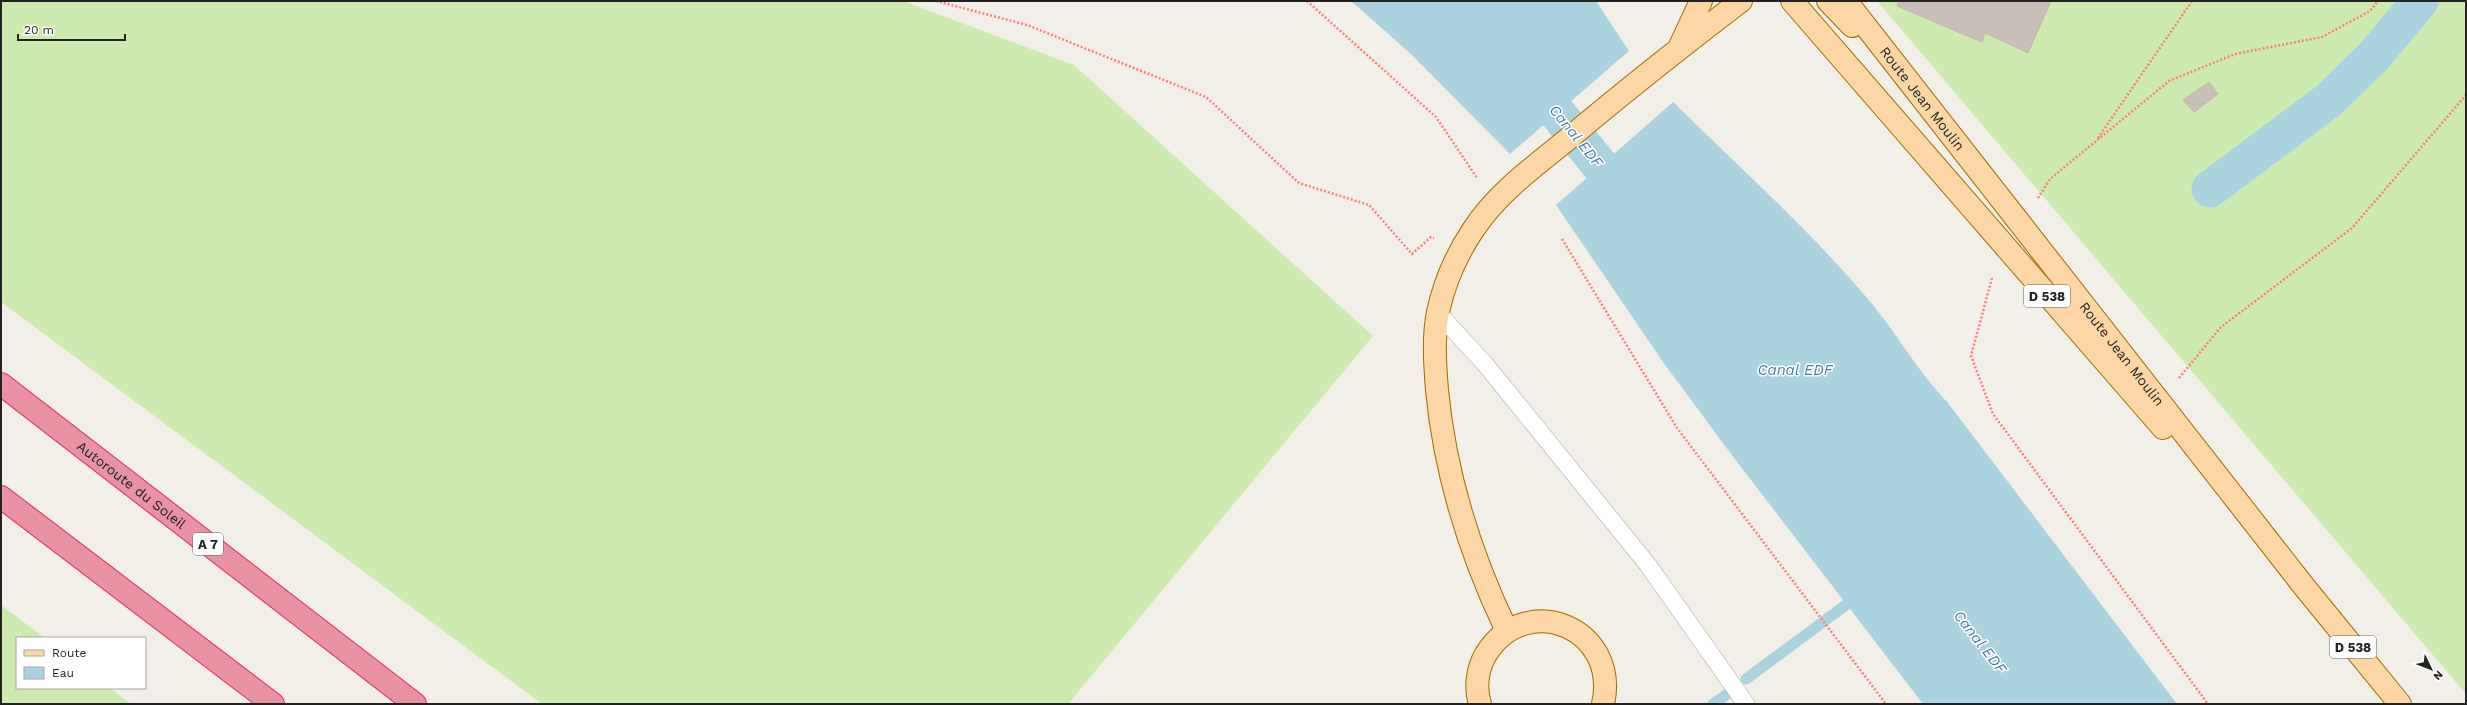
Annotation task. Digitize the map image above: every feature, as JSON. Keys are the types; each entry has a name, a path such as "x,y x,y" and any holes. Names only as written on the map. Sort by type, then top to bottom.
{"highway":[{"name":"Autoroute du Soleil","path":"1,384 415,704"},
{"path":"1,497 273,704"}],"main road":[{"path":"1678,49 1701,1"},
{"path":"1507,631 1485,584 1460,515 1441,429 1435,362 1438,313 1449,276 1473,230 1496,202 1518,180 1652,69 1741,1"},
{"name":"D 538","path":"1792,1 2001,243 2306,590"},
{"name":"D 538","path":"1828,1 1943,123"},
{"name":"Route Jean Moulin","path":"1846,1 1943,123 2306,590 2400,704"},
{"path":"1480,704 1477,678 1482,660 1493,644 1507,631 1526,623 1546,621 1565,625 1583,635 1596,650 1604,669 1609,699"}],"lane":[{"path":"1438,313 1485,364 1648,565 1746,704"}],"path":[{"path":"936,1 1027,25 1206,97 1299,183 1369,205 1412,254 1431,237 1466,244"},
{"path":"1307,1 1436,117 1496,202"},
{"path":"2096,142 2192,1"},
{"path":"2021,224 2050,179 2169,80 2235,54 2322,37 2370,11 2378,1"},
{"path":"2160,401 2221,327 2352,228 2466,95"},
{"path":"1562,239 1677,428 1886,704"},
{"path":"2001,243 1971,356 1993,414 2208,704"}],"green space":[{"path":"1,1 903,1 1074,65 1373,336 1068,704 542,704 1,302"},
{"path":"1877,1 2466,1 2466,694"},
{"path":"1,605 44,637 16,637 16,689 111,689 131,704 1,704"}],"water":[{"name":"Canal EDF","path":"1351,1 1596,1 1629,51 1510,154 1411,54"},
{"name":"Canal EDF","path":"1673,102 1801,226 1873,305 1918,367 1948,403 2177,704 1923,704 1731,454 1663,362 1556,205"}],"building":[{"path":"1899,1 2051,1 2028,53 1985,33 1982,42 1897,6"},
{"path":"2209,82 2218,94 2194,112 2183,100"}],"waterway":[{"name":"Canal EDF","path":"1466,1 1633,206"},
{"path":"2210,189 2329,100 2374,56 2420,1"},
{"path":"1746,679 1858,596"},
{"path":"1713,704 1726,695"}]}
